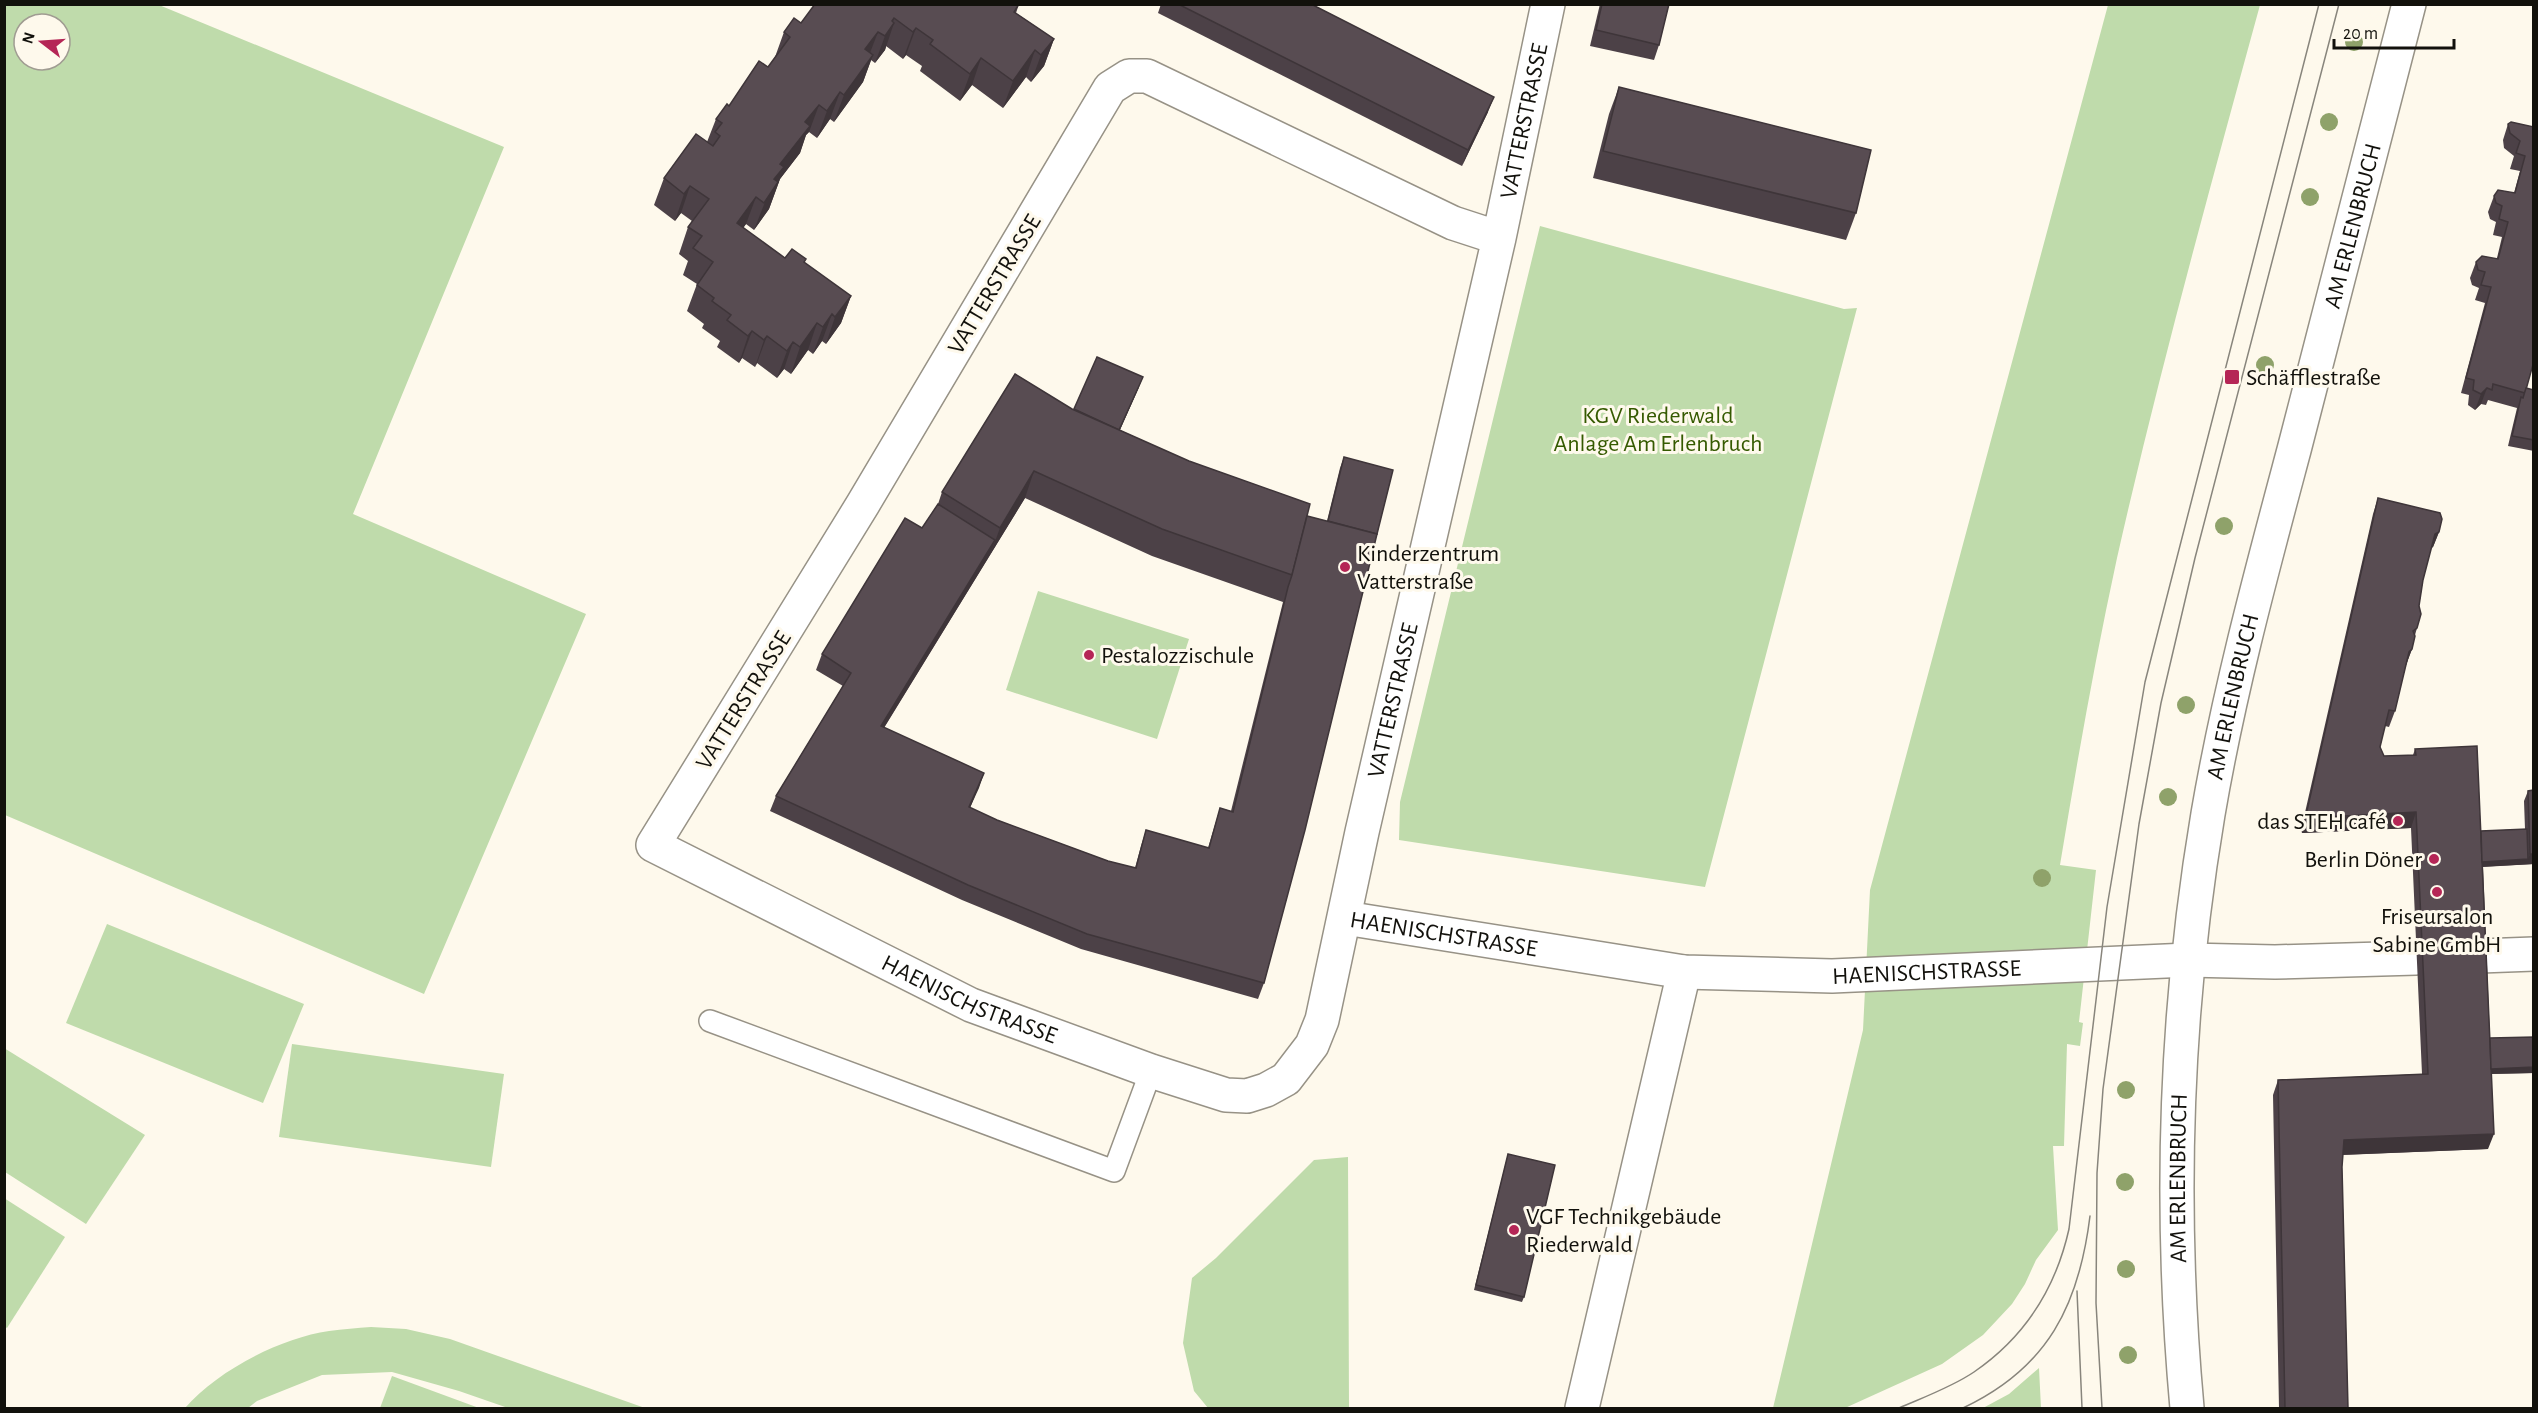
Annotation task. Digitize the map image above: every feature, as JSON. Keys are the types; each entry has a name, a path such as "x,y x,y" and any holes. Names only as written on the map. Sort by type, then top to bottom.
{"street":[{"name":"VATTERSTRASSE","path":"1345,918 1362,832 1499,238 1548,4"},
{"name":"AM ERLENBRUCH","path":"2187,1408 2182,1358 2176,1165 2188,960 2208,813 2241,658 2409,4"},
{"name":"VATTERSTRASSE","path":"653,845 863,504 1110,88 1129,76 1147,76 1453,223 1499,238"},
{"name":"HAENISCHSTRASSE","path":"653,845 971,1005 1151,1071 1226,1095 1246,1096 1266,1090 1286,1079 1312,1045 1322,1020 1345,918 1684,972 1832,976 2188,960"},
{"path":"2480,956 2534,954"},
{"path":"2188,960 2275,962 2416,958"},
{"path":"1585,1407 1684,972"}],"lane":[{"path":"710,1021 1114,1171 1151,1071"}],"green space":[{"path":"5,4 159,5 504,147 353,514 586,614 424,994 5,815"},
{"path":"2108,5 2260,5 2133,488 2101,634 2060,865 2096,870 2079,1022 2083,1023 2080,1046 2067,1044 2064,1146 2053,1146 2058,1230 2036,1260 2025,1284 2012,1304 1983,1335 1942,1364 1845,1408 1773,1408 1863,1030 1870,890"},
{"name":"KGV Riederwald Anlage Am Erlenbruch","path":"1540,226 1844,309 1857,308 1705,887 1399,840 1400,802"},
{"path":"1038,591 1189,639 1157,739 1006,690"},
{"path":"107,924 304,1004 263,1103 66,1023"},
{"path":"292,1044 504,1074 491,1167 279,1137"},
{"path":"4,1048 145,1135 86,1224 5,1172"},
{"path":"1348,1157 1349,1408 1208,1408 1194,1391 1183,1343 1192,1278 1216,1258 1314,1160"},
{"path":"4,1198 65,1237 7,1328 4,1326"},
{"path":"371,1327 406,1329 450,1339 645,1408 508,1408 392,1372 322,1375 257,1401 248,1408 185,1408 214,1381 270,1349 310,1335 334,1330"},
{"path":"2039,1368 2041,1408 1983,1408 2009,1394"},
{"path":"392,1376 479,1408 380,1408"}],"building":[{"path":"815,4 1019,4 1014,12 1054,39 1041,55 1035,50 1013,81 981,58 970,74 930,44 933,40 916,28 913,32 894,18 892,21 894,23 885,36 878,32 865,49 873,55 844,95 840,92 827,111 819,105 805,122 810,126 780,164 784,167 774,179 778,182 764,203 756,197 737,223 785,258 792,249 806,259 804,262 851,296 835,317 832,314 823,327 817,323 800,347 793,342 787,351 767,336 764,340 752,331 748,336 727,320 731,315 712,301 714,298 697,285 713,262 693,248 702,236 688,227 709,199 690,186 684,194 664,178 696,134 713,146 720,136 715,132 722,123 716,119 727,104 729,106 759,61 768,67 790,37 784,32 794,18 801,23"},
{"path":"1178,4 1311,4 1494,97 1468,150"},
{"path":"1602,4 1669,4 1659,45 1596,30"},
{"path":"1619,87 1871,150 1856,213 1603,151"},
{"path":"2511,122 2534,127 2534,361 2525,393 2493,384 2492,390 2487,388 2481,394 2473,390 2474,380 2466,378 2491,287 2481,285 2485,272 2478,270 2476,262 2482,256 2498,259 2508,222 2499,219 2502,206 2496,203 2494,196 2498,190 2515,193 2525,156 2516,153 2520,141 2510,133 2508,124"},
{"path":"1097,357 1143,377 1119,430 1074,409"},
{"path":"1015,374 1072,409 1189,461 1310,504 1292,575 1162,529 1034,471 1000,528 942,492"},
{"path":"2526,388 2534,390 2534,440 2512,436 2521,397 2523,398"},
{"path":"1344,457 1393,470 1377,534 1328,521"},
{"path":"2378,498 2440,513 2442,519 2439,532 2435,534 2423,580 2419,606 2421,614 2417,628 2413,631 2415,636 2412,649 2409,652 2395,711 2389,710 2380,747 2384,756 2416,755 2415,749 2477,746 2494,1134 2344,1140 2342,1167 2348,1408 2285,1408 2278,1080 2428,1074 2416,812 2307,818 2306,815"},
{"path":"938,504 995,540 881,726 984,773 969,807 997,820 1108,861 1136,868 1146,830 1209,848 1220,808 1233,812 1307,516 1377,534 1305,830 1264,983 1087,934 968,885 776,796 851,673 822,654 905,518 922,528"},
{"path":"2534,790 2534,854 2530,854 2528,791"},
{"path":"2527,829 2528,859 2482,862 2481,831"},
{"path":"2534,1037 2534,1067 2491,1069 2490,1038"},
{"name":"VGF Technikgebäude Riederwald","path":"1508,1154 1555,1165 1524,1297 1476,1285"}],"tram line":[{"path":"1899,1408 1938,1392 1974,1372 2009,1343 2023,1327 2047,1291 2063,1250 2069,1229 2107,907 2145,682 2319,4"},
{"path":"2102,1408 2096,1303 2097,1173 2103,1089 2139,824 2161,703 2195,558 2339,4"},
{"path":"1963,1408 1992,1392 2017,1374 2038,1353 2054,1330 2077,1278 2090,1216"},
{"path":"2077,1291 2082,1408"}],"place":[{"name":"Schäfflestraße","path":"2232,377"},
{"name":"Kinderzentrum Vatterstraße","path":"1345,567"},
{"name":"Pestalozzischule","path":"1089,655"},
{"name":"das STEH café","path":"2398,821"},
{"name":"Berlin Döner","path":"2434,859"},
{"name":"Friseursalon Sabine GmbH","path":"2437,892"},
{"name":"VGF Technikgebäude Riederwald","path":"1514,1230"}]}
